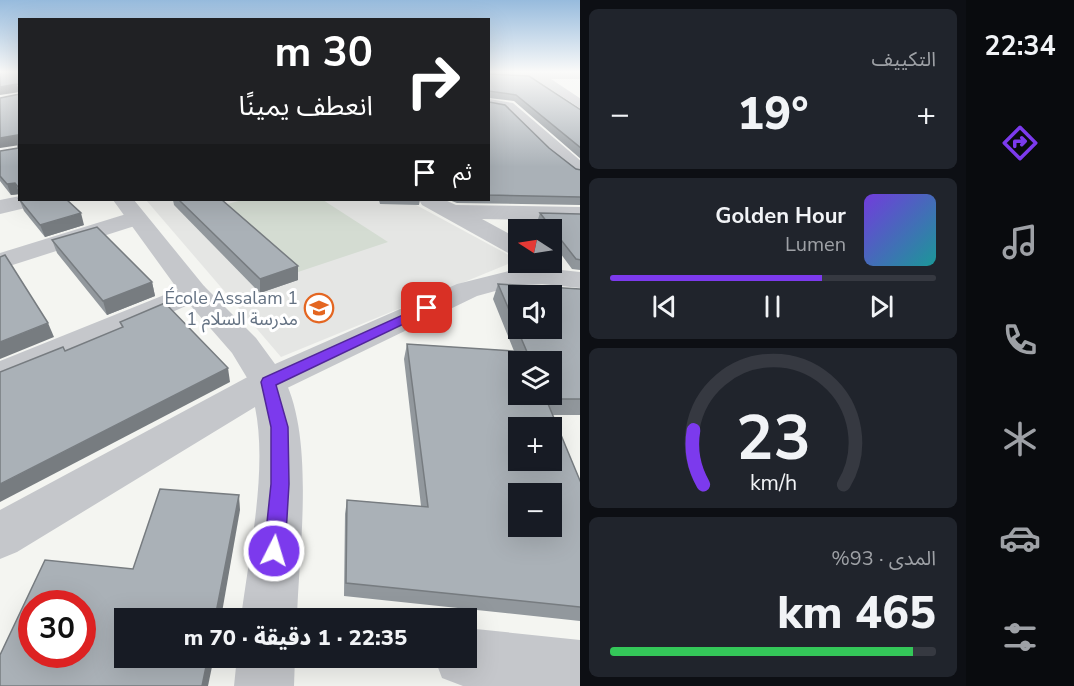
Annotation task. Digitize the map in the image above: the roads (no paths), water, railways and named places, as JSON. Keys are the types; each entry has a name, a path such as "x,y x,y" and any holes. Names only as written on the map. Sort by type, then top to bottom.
{"street":[{"path":"490,103 508,106 554,150 580,171"},
{"path":"554,150 580,150"},
{"path":"0,207 26,201"},
{"path":"432,201 508,243"},
{"path":"0,261 130,209 194,292 244,346 268,382 279,427 280,484 270,608"},
{"path":"455,212 580,214"},
{"path":"0,536 268,382 467,290 526,273"},
{"path":"553,273 580,280"},
{"path":"0,375 194,292"},
{"path":"477,659 580,670"},
{"path":"264,686 265,668"}],"place":[{"name":"École Assalam 1 مدرسة السلام 1","path":"319,308"}]}
